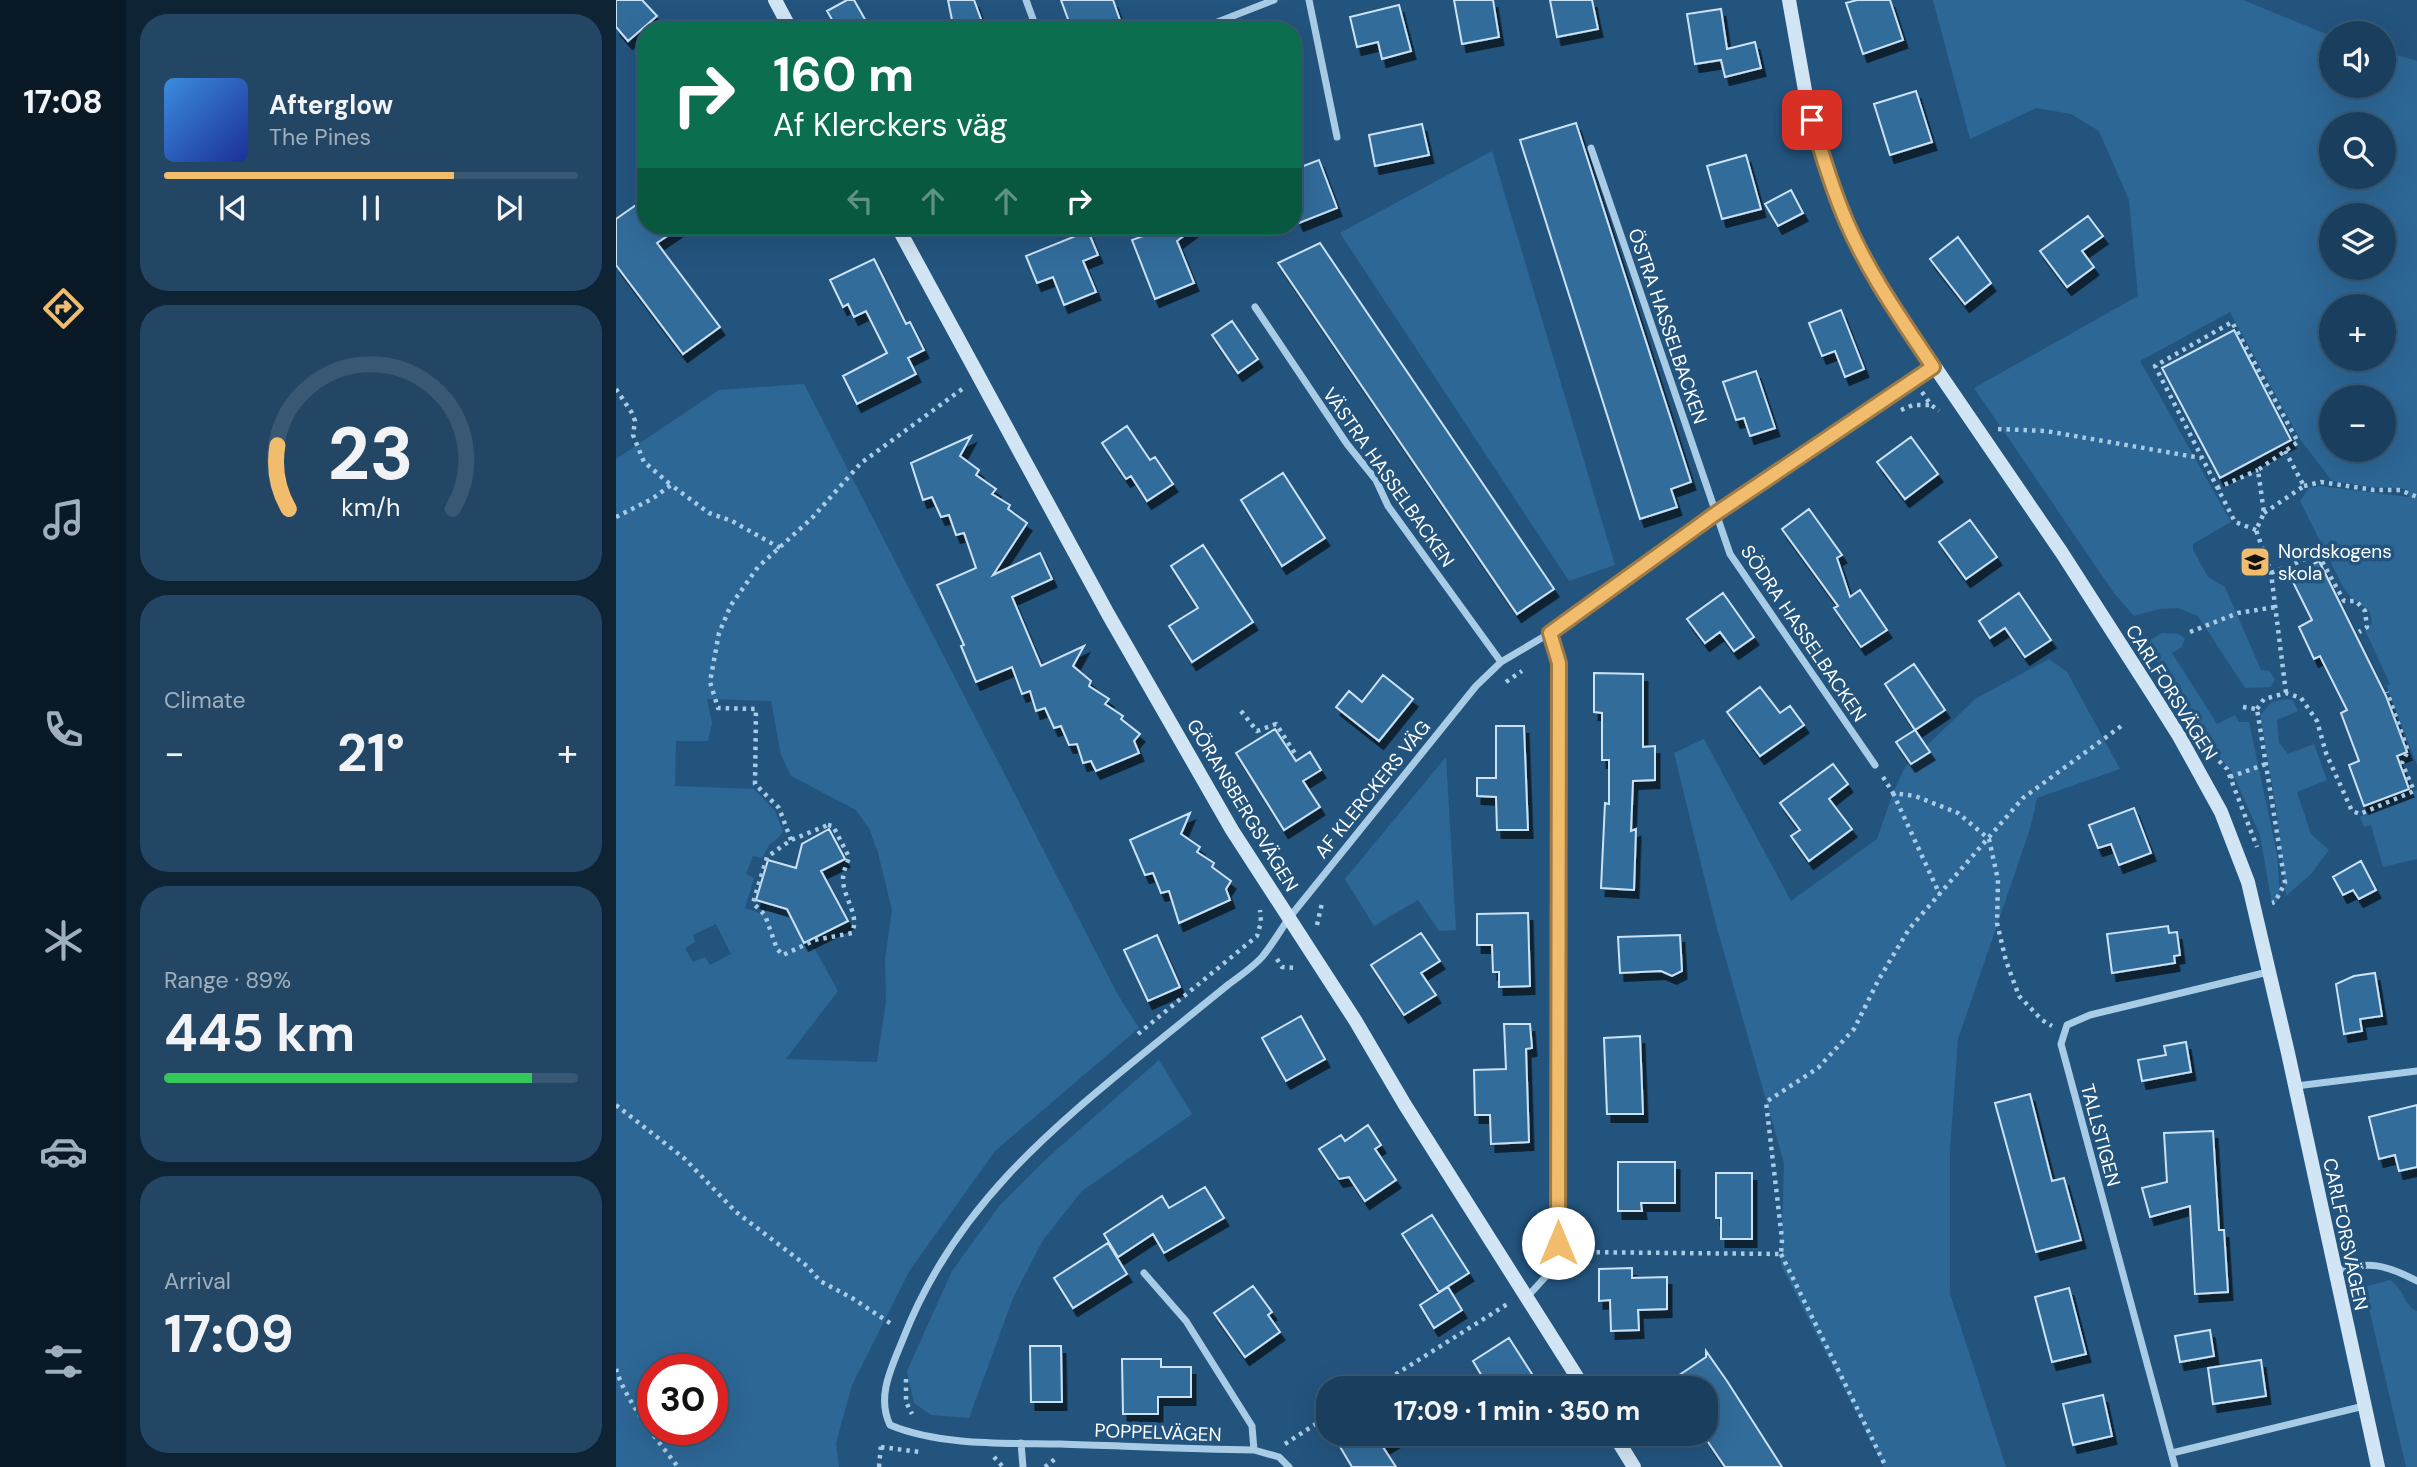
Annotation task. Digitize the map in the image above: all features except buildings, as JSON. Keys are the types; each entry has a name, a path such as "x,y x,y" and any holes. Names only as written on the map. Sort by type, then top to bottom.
{"street":[{"path":"775,0 786,21"},
{"path":"1026,0 1034,21"},
{"path":"1220,21 1274,0"},
{"path":"1309,0 1338,137"},
{"name":"CARLFORSVÄGEN","path":"1789,0 1806,96 1825,166 1843,213 1883,291 2062,553 2179,736 2221,812 2248,882 2378,1467"},
{"name":"ÖSTRA HASSELBACKEN","path":"1591,148 1715,514"},
{"name":"GÖRANSBERGSVÄGEN","path":"902,235 1108,614 1232,830 1577,1376"},
{"name":"VÄSTRA HASSELBACKEN","path":"1255,307 1347,444 1376,480 1388,506 1501,662"},
{"name":"AF KLERCKERS VÄG","path":"890,1425 884,1412 884,1392 905,1333 922,1294 948,1248 977,1208 1002,1178 1110,1080 1261,958 1289,918 1476,686 1501,662 1550,633 1715,514 1933,367"},
{"name":"SÖDRA HASSELBACKEN","path":"1715,514 1730,554 1875,765"},
{"path":"1526,1295 1550,1272 1558,1243 1559,663 1550,633"},
{"path":"2065,1034 2067,1025 2090,1015 2268,972"},
{"name":"TALLSTIGEN","path":"2065,1034 2062,1044 2087,1145 2175,1467"},
{"path":"2295,1086 2417,1070"},
{"path":"2334,1271 2356,1265 2378,1264 2417,1281"},
{"path":"1144,1273 1186,1321 1252,1426 1254,1450"},
{"path":"2172,1453 2364,1406"},
{"path":"890,1425 907,1432 936,1438 1021,1443 1023,1467"},
{"name":"POPPELVÄGEN","path":"1021,1443 1254,1450 1279,1457 1289,1467"},
{"path":"1621,1446 1634,1467"}],"path":[{"path":"2217,488 2258,470 2298,442 2232,322 2155,366 2217,488 2235,522 2256,530"},
{"path":"1914,380 1931,405 1943,413"},
{"path":"791,841 779,808 755,784 756,709 718,708 710,682 719,633 731,605 758,567 813,518 861,463 967,386"},
{"path":"616,388 632,413 635,421 633,435 644,462 709,513 738,524 780,548"},
{"path":"1902,410 1913,405 1931,405"},
{"path":"2001,440 1994,429 2046,431 2202,458"},
{"path":"2285,451 2304,486"},
{"path":"2258,470 2264,513"},
{"path":"2286,694 2271,572 2256,530 2264,513 2304,486 2321,482 2374,490 2400,490 2417,497"},
{"path":"616,517 652,499 671,485"},
{"path":"2271,572 2318,554 2344,601 2356,601 2365,611 2367,627 2359,632"},
{"path":"2190,632 2238,613 2276,607"},
{"path":"2253,905 2276,902 2285,883 2257,709 2264,699 2286,694 2301,698 2317,721 2326,753 2351,811 2360,814 2414,791 2402,763 2408,751 2387,692"},
{"path":"2243,708 2257,709"},
{"path":"1241,712 1257,731 1276,724 1296,755"},
{"path":"1886,1467 1781,1254 1782,1239 1766,1102 1818,1068 1854,1029 1879,979 1909,929 1989,839 2022,797 2124,724"},
{"path":"2209,751 2227,769 2228,778 2256,839 2260,859"},
{"path":"2228,778 2266,764"},
{"path":"1875,765 1893,793 1940,895"},
{"path":"1893,793 1915,796 1958,813 1989,839 1998,880 1997,923 2006,961 2019,996 2042,1020 2065,1034"},
{"path":"833,826 849,857 843,873 843,883 856,923 852,933 815,940 783,955 777,949 765,915 753,903 767,857 791,841 817,829 833,826"},
{"path":"1129,1042 1257,936 1261,922 1260,907"},
{"path":"616,1105 685,1159 736,1212 807,1266 820,1281 852,1298 905,1333"},
{"path":"1556,1251 1781,1254"},
{"path":"1394,1376 1526,1295"},
{"path":"616,1369 619,1380 647,1427 678,1467"},
{"path":"891,1370 906,1378 906,1402 911,1413 917,1418"},
{"path":"1268,1454 1316,1424"},
{"path":"879,1467 881,1447 890,1425"},
{"path":"1278,1437 1288,1442 1295,1451"}],"shaded area":[{"path":"1933,0 2243,0 2319,31 2319,98 2396,98 2396,55 2417,61 2417,765 2387,686 2390,684 2365,630 2372,623 2370,612 2350,596 2342,585 2300,501 2309,488 2320,486 2409,497 2407,489 2332,481 2300,439 2230,312 2140,361 2231,522 2193,544 2193,550 2208,577 2225,587 2261,670 2269,671 2275,679 2271,687 2245,688 2198,616 2178,608 2159,609 2134,616 2114,593 1974,388 2138,296 2129,200 2099,131 2071,114 2036,108 1970,139"},
{"path":"1492,151 1615,565 1569,581 1340,233"},
{"path":"804,384 1118,995 1139,1028 995,1151 910,1270 852,1385 836,1443 839,1467 616,1467 616,459 719,390","holes":["707,699 771,701 781,755 791,776 856,810 869,828 878,853 892,910 885,959 886,1001 877,1062 786,1059 838,991 810,940 797,908 778,903 776,906 767,904 765,915 745,908 754,878 746,874 753,856 762,858 769,845 783,831 775,811 754,789 675,786 676,741 708,741 712,723","716,924 731,954 710,965 705,957 693,962 685,948 695,942 693,935"]},
{"path":"2162,633 2178,634 2185,638 2182,647 2172,653 2217,724 2235,715 2239,722 2249,722 2277,854 2280,897 2275,904 2271,899 2260,835 2232,772 2203,736 2189,709 2145,643"},
{"path":"2049,659 2067,672 2120,769 2037,798 2030,829 1958,1039 1950,1149 1950,1294 2006,1467 1884,1467 1781,1265 1784,1163 1715,921 1674,753 1704,739 1791,901 1877,839 1905,767 1975,699"},
{"path":"2293,700 2298,711 2277,720 2279,743 2288,754 2314,744 2327,780 2297,792 2311,834 2329,850 2312,873 2286,896 2277,814 2260,715 2272,702"},
{"path":"1446,757 1456,930 1439,931 1418,900 1374,926 1345,879"},
{"path":"2417,790 2417,859 2383,867 2371,825 2364,827 2360,817"},
{"path":"1159,1060 1192,1114 1082,1191 1043,1240 1013,1298 969,1418 931,1415 914,1403 907,1371 952,1271 1000,1205 1045,1160"},
{"path":"2390,1280 2417,1311 2417,1467 2406,1467 2364,1287"}],"place":[{"name":"Nordskogens skola","path":"2255,562"}],"route":[{"path":"1558,1243 1559,663 1550,633 1715,514 1933,367 1883,291 1847,224 1825,166 1812,120"}]}
